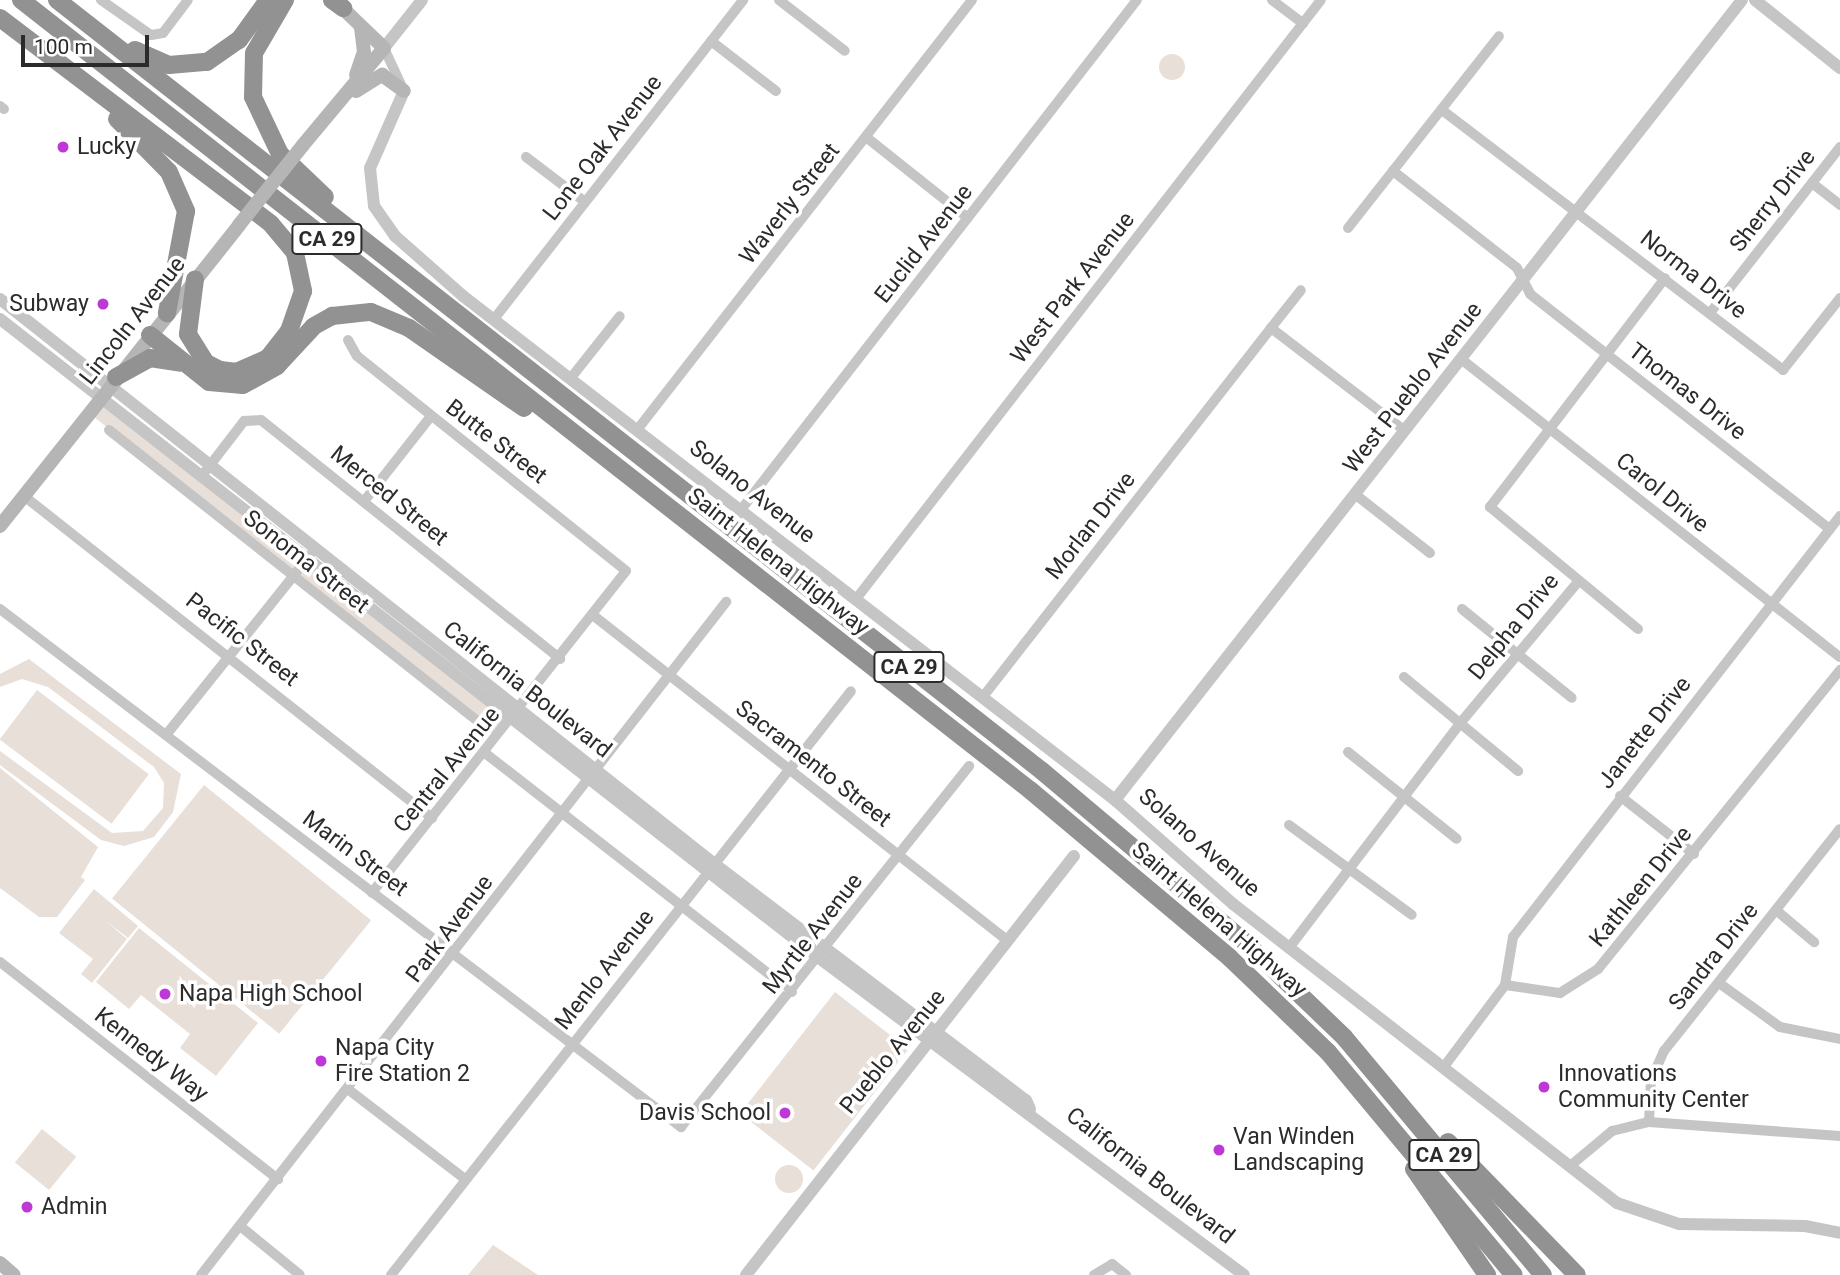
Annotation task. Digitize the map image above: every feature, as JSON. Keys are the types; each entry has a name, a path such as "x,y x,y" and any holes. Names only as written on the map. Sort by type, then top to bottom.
{"highway":[{"name":"Saint Helena Highway","path":"20,0 1030,790 1264,988 1359,1088 1514,1275"},
{"name":"Saint Helena Highway","path":"57,0 1042,771 1270,963 1345,1037 1544,1275"},
{"path":"65,0 151,60 189,65 224,53 280,2"},
{"path":"280,2 264,29 251,76 267,137 459,315"},
{"path":"0,18 271,224 295,253 303,291 289,331 268,358 254,368 220,370 206,363 188,334 195,279"},
{"path":"34,44 154,154 180,192 187,232 167,313"},
{"path":"150,335 208,382 243,385 277,366 314,326 331,316 371,313 409,328 633,479"},
{"path":"109,386 149,358 186,364"},
{"path":"1345,1037 1577,1275"},
{"path":"1359,1088 1488,1275"}],"main road":[{"path":"320,125 384,48 336,3"},
{"path":"349,90 364,52 361,26"},
{"path":"320,125 374,78 390,76 404,91"},
{"name":"Lincoln Avenue","path":"0,526 167,313 320,125"},
{"path":"0,1264 14,1275"}],"street":[{"path":"100,0 151,35 163,33 188,0"},
{"path":"404,91 384,48 422,0"},
{"name":"Lone Oak Avenue","path":"494,319 743,0"},
{"path":"779,0 845,51"},
{"name":"Waverly Street","path":"637,430 972,0"},
{"name":"Euclid Avenue","path":"740,511 1137,0"},
{"path":"1272,0 1303,23"},
{"name":"West Park Avenue","path":"856,599 1321,0"},
{"name":"West Pueblo Avenue","path":"1115,800 1524,282 1742,0"},
{"path":"1755,0 1840,68"},
{"path":"1348,228 1499,36"},
{"path":"711,41 776,91"},
{"name":"Solano Avenue","path":"404,91 370,168 374,206 395,236 494,319 1115,800 1289,948 1617,1203 1663,1221 1805,1226 1840,1233"},
{"name":"Norma Drive","path":"1442,110 1579,211 1783,370 1840,298"},
{"path":"866,137 968,218"},
{"name":"Sherry Drive","path":"1710,313 1840,146"},
{"path":"527,157 585,202"},
{"name":"Thomas Drive","path":"1393,171 1517,268 1524,282 1606,353 1830,529"},
{"path":"1812,183 1840,205"},
{"name":"Delpha Drive","path":"1289,948 1462,721 1578,582 1490,507 1665,278"},
{"name":"Morlan Drive","path":"982,698 1301,290"},
{"name":"California Boulevard","path":"0,299 211,463 310,554"},
{"path":"570,379 620,316"},
{"name":"California Boulevard","path":"0,319 109,386 201,477 310,554 822,954 934,1036 1244,1275"},
{"path":"1271,328 1405,431"},
{"name":"Butte Street","path":"348,340 357,356 626,571"},
{"name":"Carol Drive","path":"1461,359 1840,656"},
{"path":"365,500 431,416"},
{"name":"Merced Street","path":"201,477 244,421 261,420 365,500 560,659"},
{"name":"Sonoma Street","path":"109,430 480,723"},
{"path":"1356,495 1430,553"},
{"name":"Pacific Street","path":"24,496 230,654 432,818"},
{"name":"Janette Drive","path":"1505,985 1513,937 1840,516"},
{"path":"166,735 310,554"},
{"name":"Central Avenue","path":"372,893 517,714 626,571"},
{"path":"1578,582 1638,629"},
{"name":"Park Avenue","path":"201,1275 458,952 726,602"},
{"name":"Marin Street","path":"0,609 372,893 458,952 572,1043 687,1125"},
{"path":"1462,609 1572,698"},
{"name":"Sacramento Street","path":"594,616 1008,941"},
{"name":"Kathleen Drive","path":"1505,985 1560,993 1581,982 1693,854 1840,670"},
{"path":"1404,677 1462,721 1518,771"},
{"name":"Menlo Avenue","path":"391,1275 709,865 851,691"},
{"path":"1348,752 1457,839"},
{"path":"485,753 792,992"},
{"name":"Myrtle Avenue","path":"687,1125 969,765"},
{"path":"1620,796 1693,854"},
{"path":"1289,825 1412,915"},
{"name":"Sandra Drive","path":"1649,1122 1651,1080 1664,1051 1839,832"},
{"name":"Pueblo Avenue","path":"746,1275 1074,856"},
{"path":"1776,910 1814,942"},
{"name":"Kennedy Way","path":"0,962 278,1179"},
{"path":"1719,983 1780,1027 1840,1039"},
{"path":"1443,1068 1505,985"},
{"path":"349,1090 465,1179"},
{"path":"1570,1166 1612,1131 1649,1122 1840,1136"},
{"path":"240,1226 300,1275"},
{"path":"1094,1275 1112,1264 1126,1275"}],"shaded area":[{"path":"1172,54 1181,58 1185,67 1181,76 1172,80 1163,76 1159,67 1163,58"},
{"path":"101,397 514,718 497,738 89,413"},
{"path":"29,659 181,774 173,812 154,837 124,846 101,840 0,765 0,751 112,833 143,831 163,808 164,783 154,767 48,687 22,679 0,687 0,674"},
{"path":"37,690 149,774 111,824 0,740"},
{"path":"0,768 98,847 81,877 85,880 57,917 39,917 0,888"},
{"path":"204,785 371,920 279,1034 112,898"},
{"path":"94,889 138,926 128,938 106,921 127,939 92,983 81,974 93,959 59,933"},
{"path":"139,928 258,1023 216,1076 180,1048 190,1034 141,995 129,1009 96,982"},
{"path":"835,992 908,1049 813,1171 740,1113"},
{"path":"42,1129 76,1157 49,1190 15,1162"},
{"path":"789,1165 799,1169 803,1179 799,1189 789,1193 779,1189 775,1179 779,1169"},
{"path":"493,1245 538,1275 468,1275"}],"place":[{"name":"Lucky","path":"63,147"},
{"name":"Subway","path":"103,304"},
{"name":"Napa High School","path":"165,994"},
{"name":"Napa City Fire Station 2","path":"321,1061"},
{"name":"Innovations Community Center","path":"1544,1087"},
{"name":"Davis School","path":"785,1113"},
{"name":"Van Winden Landscaping","path":"1219,1150"},
{"name":"Admin","path":"27,1207"}]}
